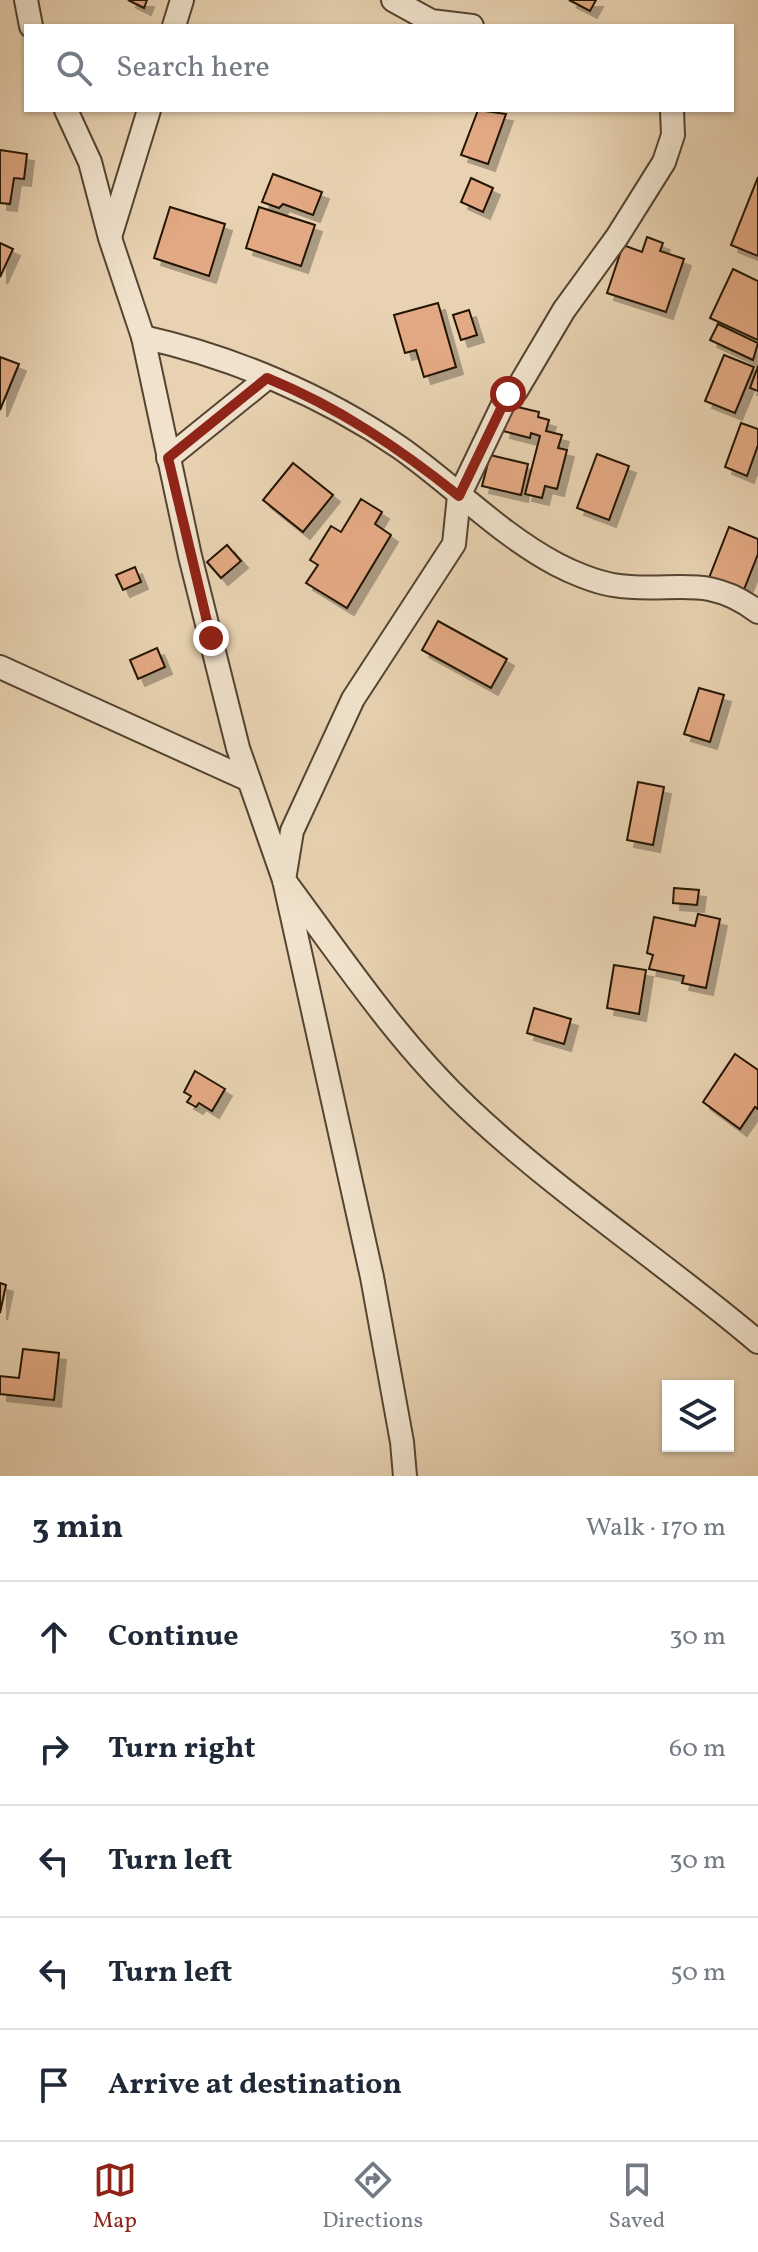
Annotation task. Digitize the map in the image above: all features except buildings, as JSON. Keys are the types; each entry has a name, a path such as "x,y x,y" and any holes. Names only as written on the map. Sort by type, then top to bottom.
{"street":[{"path":"26,0 31,24"},
{"path":"175,24 182,0"},
{"path":"393,0 431,21 456,24"},
{"path":"67,112 90,162 110,238 143,337 168,458 238,748 284,880 372,1277 402,1442 405,1476"},
{"path":"110,238 148,112"},
{"path":"672,112 673,135 664,162 617,237 564,310 516,391 508,394 459,496 454,544 353,699 292,831 284,880 379,1009 467,1107 604,1221 758,1342"},
{"path":"143,337 196,349 311,396 399,447 459,496 556,564 611,585 689,584 736,595 758,612"},
{"path":"168,458 267,378"},
{"path":"0,667 249,780"}],"route":[{"path":"211,638 168,458 267,378 311,396 399,447 459,496 508,394"}]}
